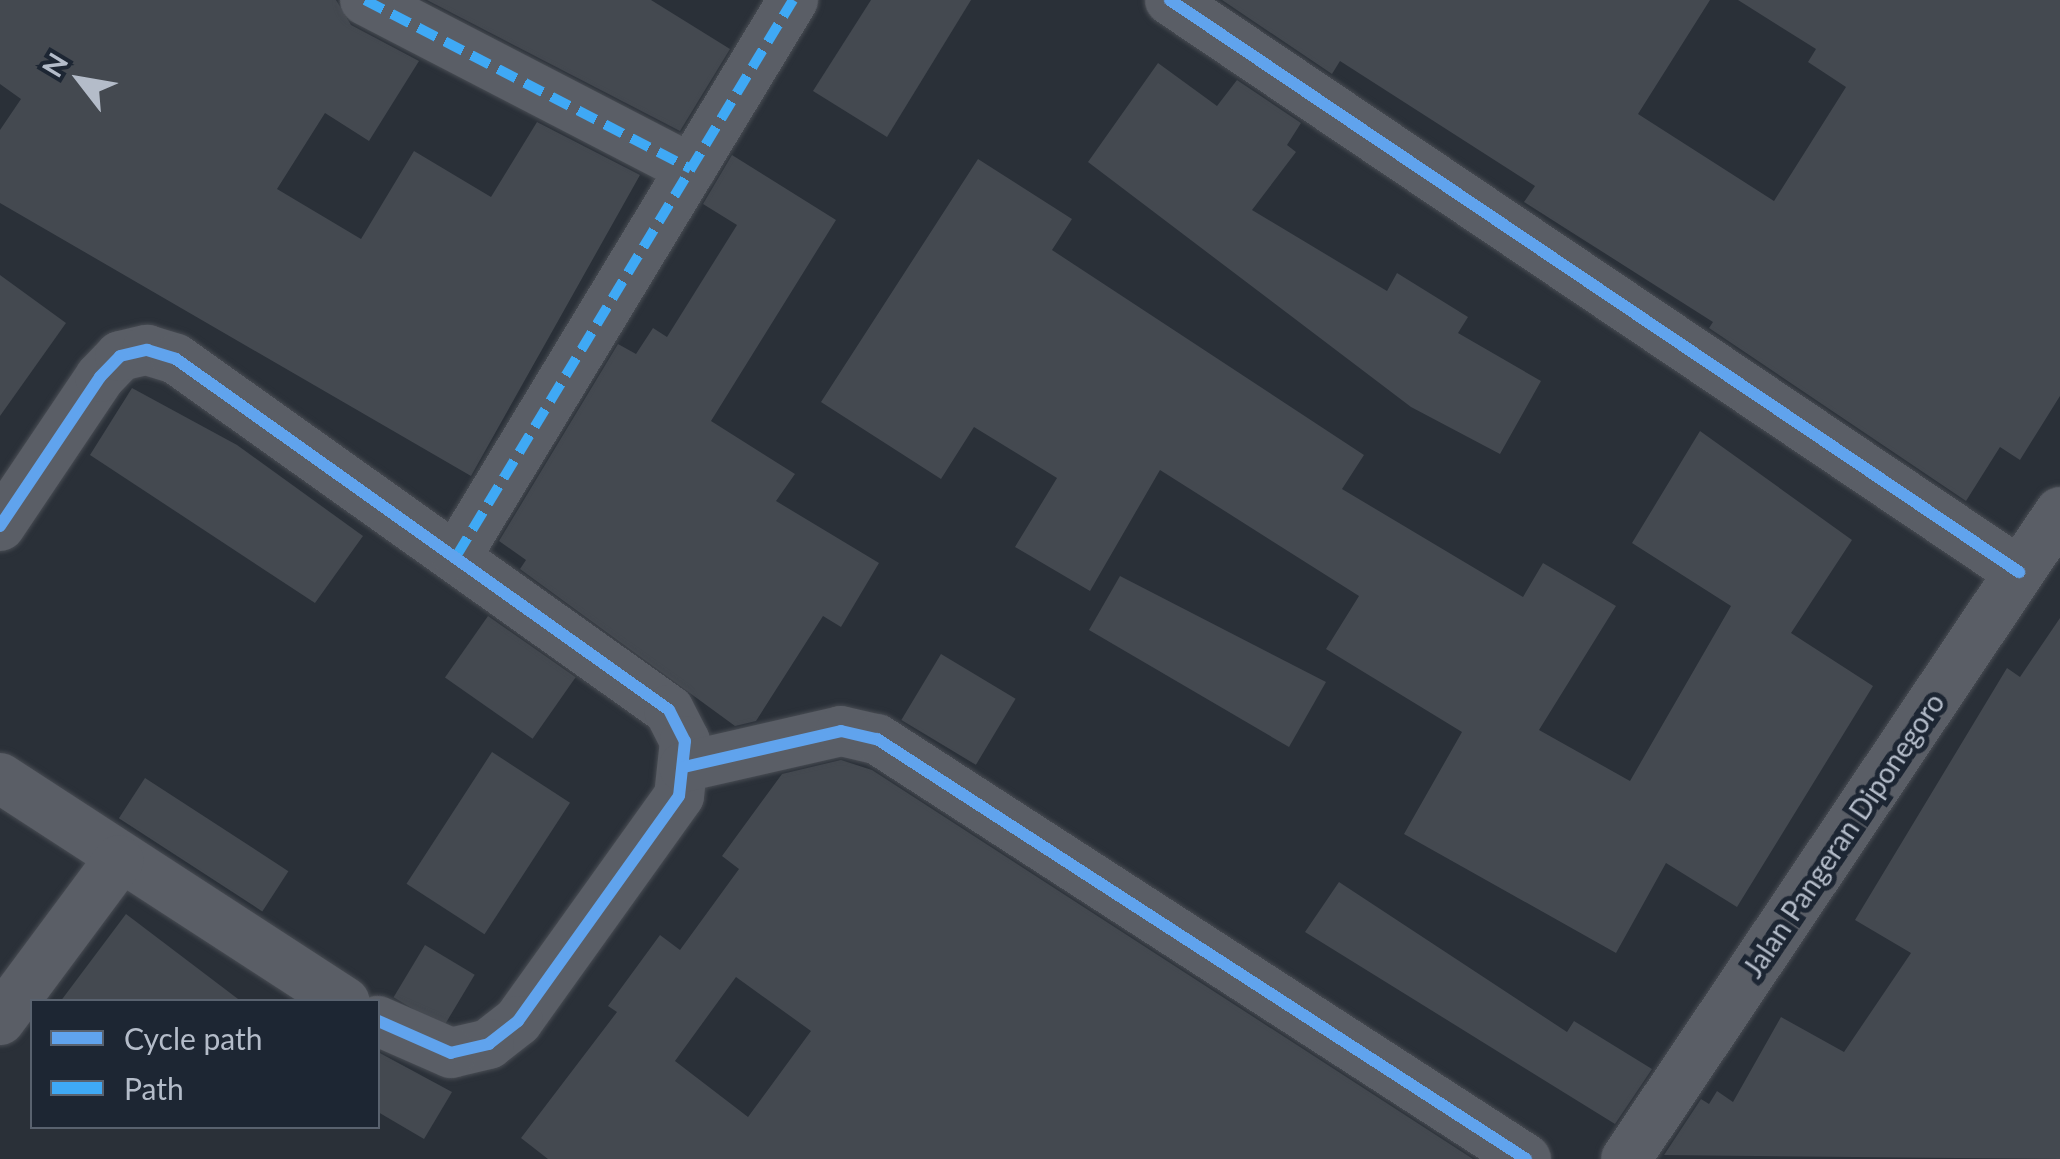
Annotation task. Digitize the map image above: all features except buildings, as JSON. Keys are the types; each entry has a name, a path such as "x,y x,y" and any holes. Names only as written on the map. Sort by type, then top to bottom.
{"street":[{"path":"365,0 691,169"},
{"path":"457,555 794,0"},
{"path":"1170,0 2019,572"},
{"path":"0,526 100,377 120,356 147,350 176,358 670,710 685,741 679,796 518,1021 489,1044 450,1054 380,1022"},
{"name":"Jalan Pangeran Diponegoro","path":"1626,1159 2060,512"},
{"path":"684,766 842,731 878,739 1526,1159"},
{"path":"0,778 119,860 339,999"},
{"path":"0,1020 119,860"}],"marked path":[{"path":"365,0 691,169"},
{"path":"457,555 793,0"}],"cycle path":[{"path":"1170,0 2019,572"},
{"path":"0,526 100,377 120,356 147,350 176,359 669,710 685,741 679,796 518,1021 489,1044 451,1053 380,1022"},
{"path":"684,767 841,731 877,739 1526,1159"}]}
